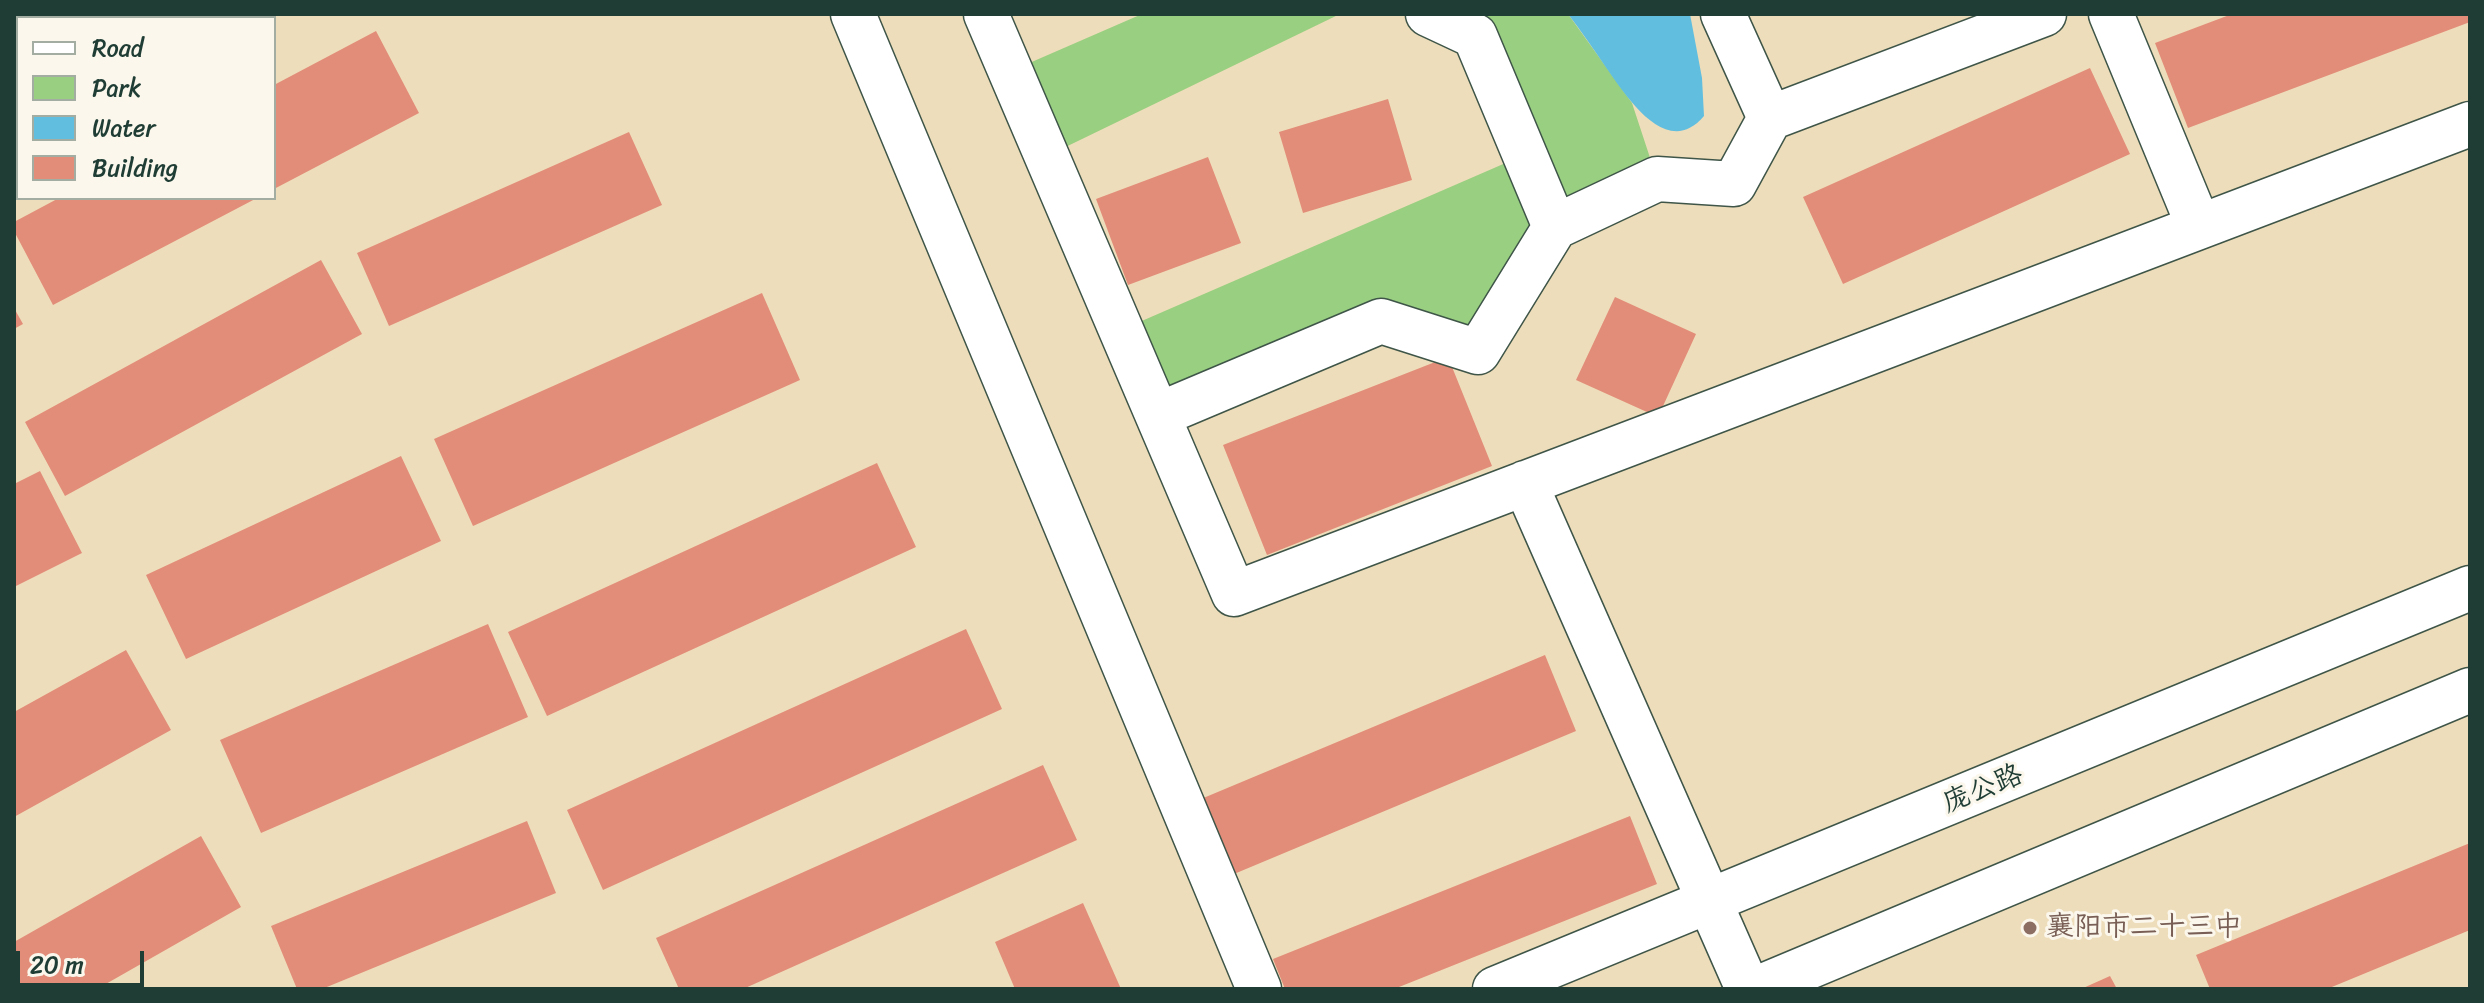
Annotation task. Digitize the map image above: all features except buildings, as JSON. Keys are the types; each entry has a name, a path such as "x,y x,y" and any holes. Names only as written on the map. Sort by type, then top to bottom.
{"main road":[{"path":"853,14 1259,989"},
{"path":"986,14 1234,594 2470,124"},
{"path":"1428,14 1475,36 1555,227"},
{"path":"1723,14 1770,118"},
{"path":"1158,415 1381,321 1478,352 1555,227 1657,179 1734,184 1770,118 2044,14"},
{"path":"2111,14 2199,227"},
{"path":"1525,483 1748,989"},
{"name":"庞公路","path":"1495,989 2470,588"},
{"path":"1756,989 2470,690"}],"green space":[{"path":"1142,14 1340,14 1047,156 1011,71"},
{"path":"1428,14 1568,14 1632,103 1657,179 1555,227 1478,352 1381,321 1158,415 1121,330 1524,155 1475,36"}],"water":[{"path":"1568,14 1690,14 1702,78 1704,116 1690,128 1675,131 1661,127 1648,118 1624,92"}],"place":[{"name":"襄阳市二十三中","path":"2030,928"}]}
